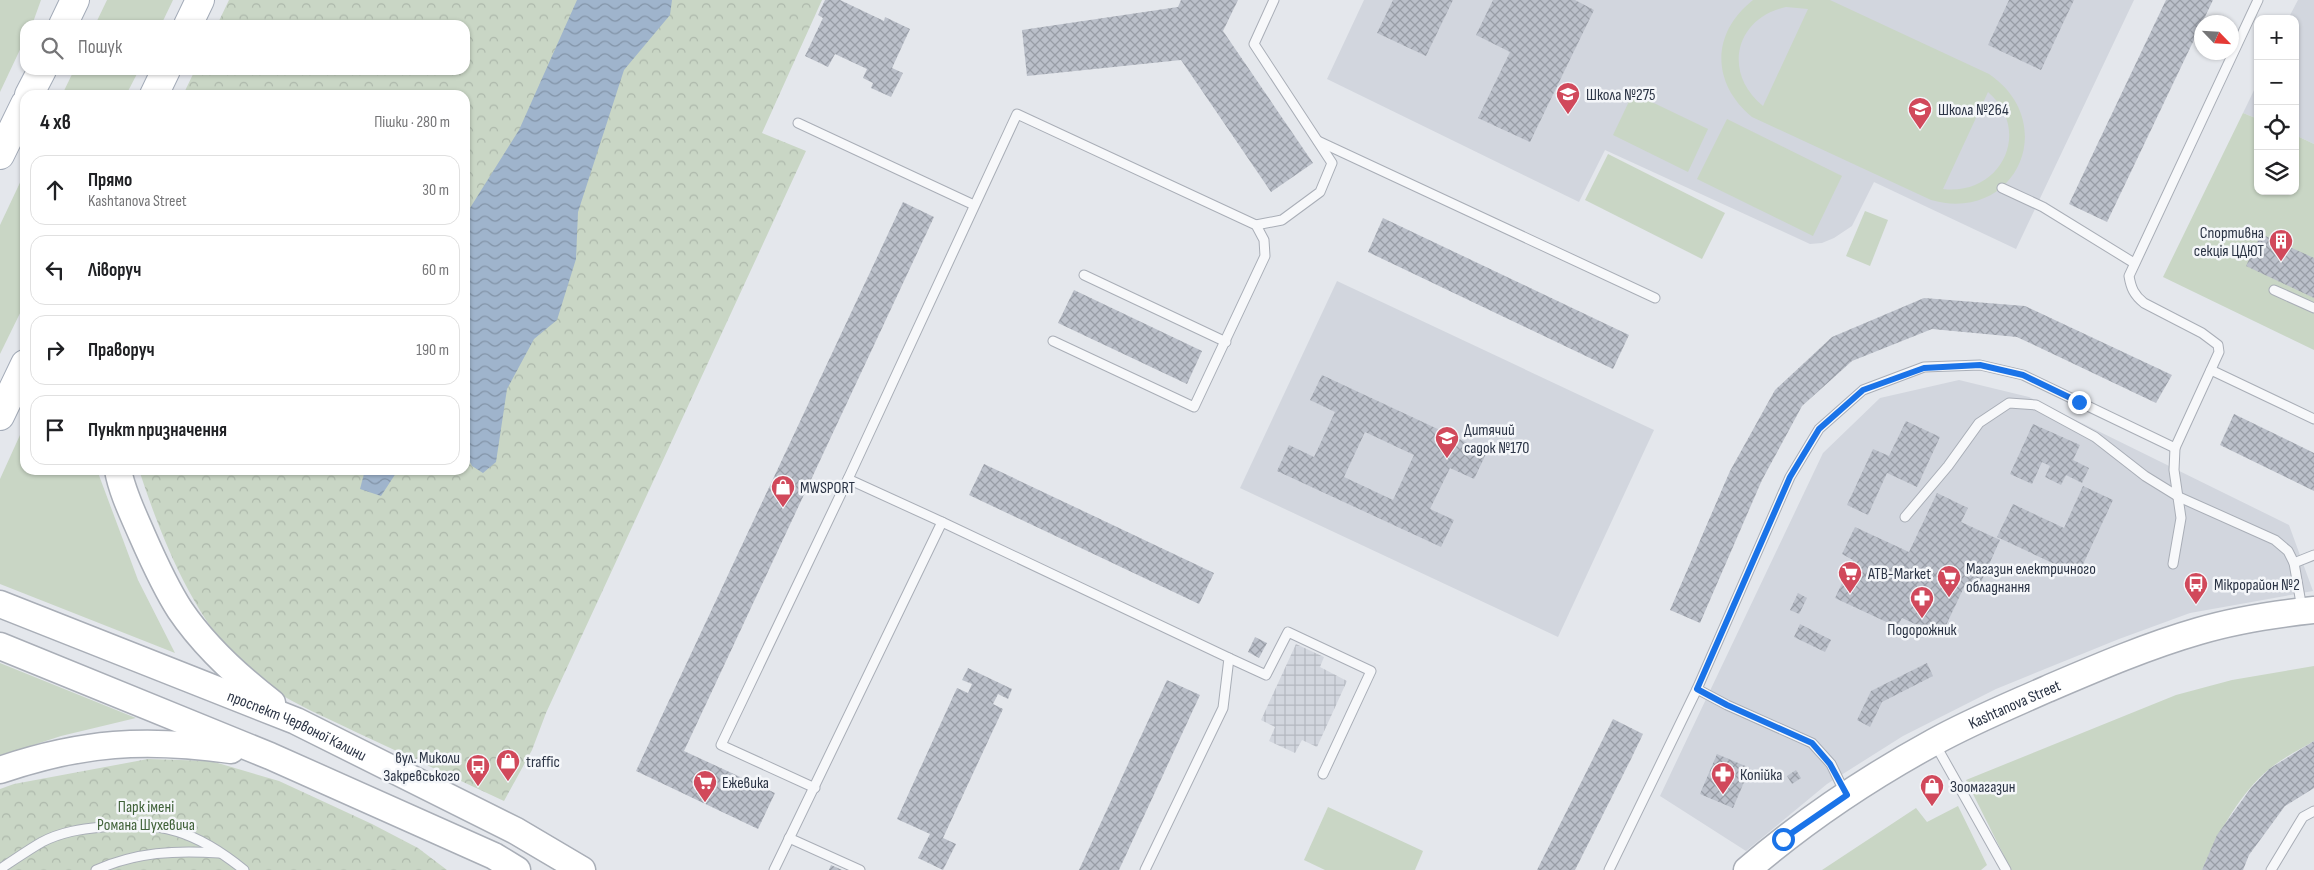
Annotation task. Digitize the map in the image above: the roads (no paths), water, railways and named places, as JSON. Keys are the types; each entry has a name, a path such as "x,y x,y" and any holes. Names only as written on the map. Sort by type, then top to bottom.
{"main road":[{"path":"190,20 200,0"},
{"path":"32,90 39,75"},
{"path":"156,90 164,75"},
{"path":"0,155 13,124"},
{"path":"0,416 20,374"},
{"path":"120,475 156,567 180,610 209,647 240,678 296,721"},
{"name":"проспект Червоної Калини","path":"0,604 296,721 516,831 582,870"},
{"name":"Kashtanova Street","path":"1746,870 1783,839 1847,795 1934,742 2100,666 2199,630 2274,614 2308,611"},
{"path":"0,646 270,756 490,863 517,870"},
{"path":"0,770 28,760 112,744 151,742 201,746 270,756"}],"lane":[{"path":"815,788 721,744 1018,114 1256,225 1282,220 1320,192 1332,163 1254,44 1274,0"},
{"path":"2174,564 2181,518 2174,470 2175,448 2219,352 2218,345 2208,336 2144,303 2136,296 2130,286 2129,276 2258,0"},
{"path":"798,123 974,205"},
{"path":"1318,141 1655,298"},
{"path":"2002,188 2043,207 2134,263"},
{"path":"1053,341 1194,407 1265,256 1264,240 1256,225"},
{"path":"1084,275 1226,342"},
{"path":"2274,290 2314,308"},
{"path":"1609,870 1697,689 1790,477 1819,429 1863,390 1924,368 1980,365 2023,375 2175,448"},
{"path":"2211,370 2314,419"},
{"path":"1905,517 1948,466 1979,422 2009,403 2036,404 2095,437 2145,476 2179,497 2275,540 2288,551 2294,563 2308,611"},
{"path":"848,478 1266,675 1288,632 1371,671 1323,774"},
{"path":"774,870 942,522"},
{"path":"2294,563 2314,555"},
{"path":"1144,870 1223,708 1229,658"},
{"path":"1697,689 1727,705 1812,743 1830,764 1847,795"},
{"path":"1934,742 2006,870"},
{"path":"2271,870 2303,817 2314,811"},
{"path":"0,869 44,842 75,830 144,824 174,830 197,838 222,853 244,870"},
{"path":"789,838 860,870"},
{"path":"96,870 124,859 154,852 185,850 222,853"}],"water":[{"path":"577,0 672,0 670,15 624,70 578,212 576,259 557,320 534,339 507,389 496,462 483,473 472,466 470,462 470,208 519,130"},
{"path":"364,475 395,475 381,496 360,489"}],"place":[{"name":"Школа №275","path":"1568,115"},
{"name":"Школа №264","path":"1920,130"},
{"name":"Спортивна секція ЦДЮТ","path":"2281,262"},
{"name":"Дитячий садок №170","path":"1447,459"},
{"name":"MWSPORT","path":"783,508"},
{"name":"ATB-Market","path":"1850,594"},
{"name":"Магазин електричного обладнання","path":"1949,598"},
{"name":"Мікрорайон №2","path":"2196,605"},
{"name":"Подорожник","path":"1922,619"},
{"name":"traffic","path":"508,782"},
{"name":"вул. Миколи Закревського","path":"478,787"},
{"name":"Копійка","path":"1723,795"},
{"name":"Ежевика","path":"705,803"},
{"name":"Зоомагазин","path":"1932,807"}],"park label":[{"name":"Парк імені Романа Шухевича","path":"146,815"}]}
